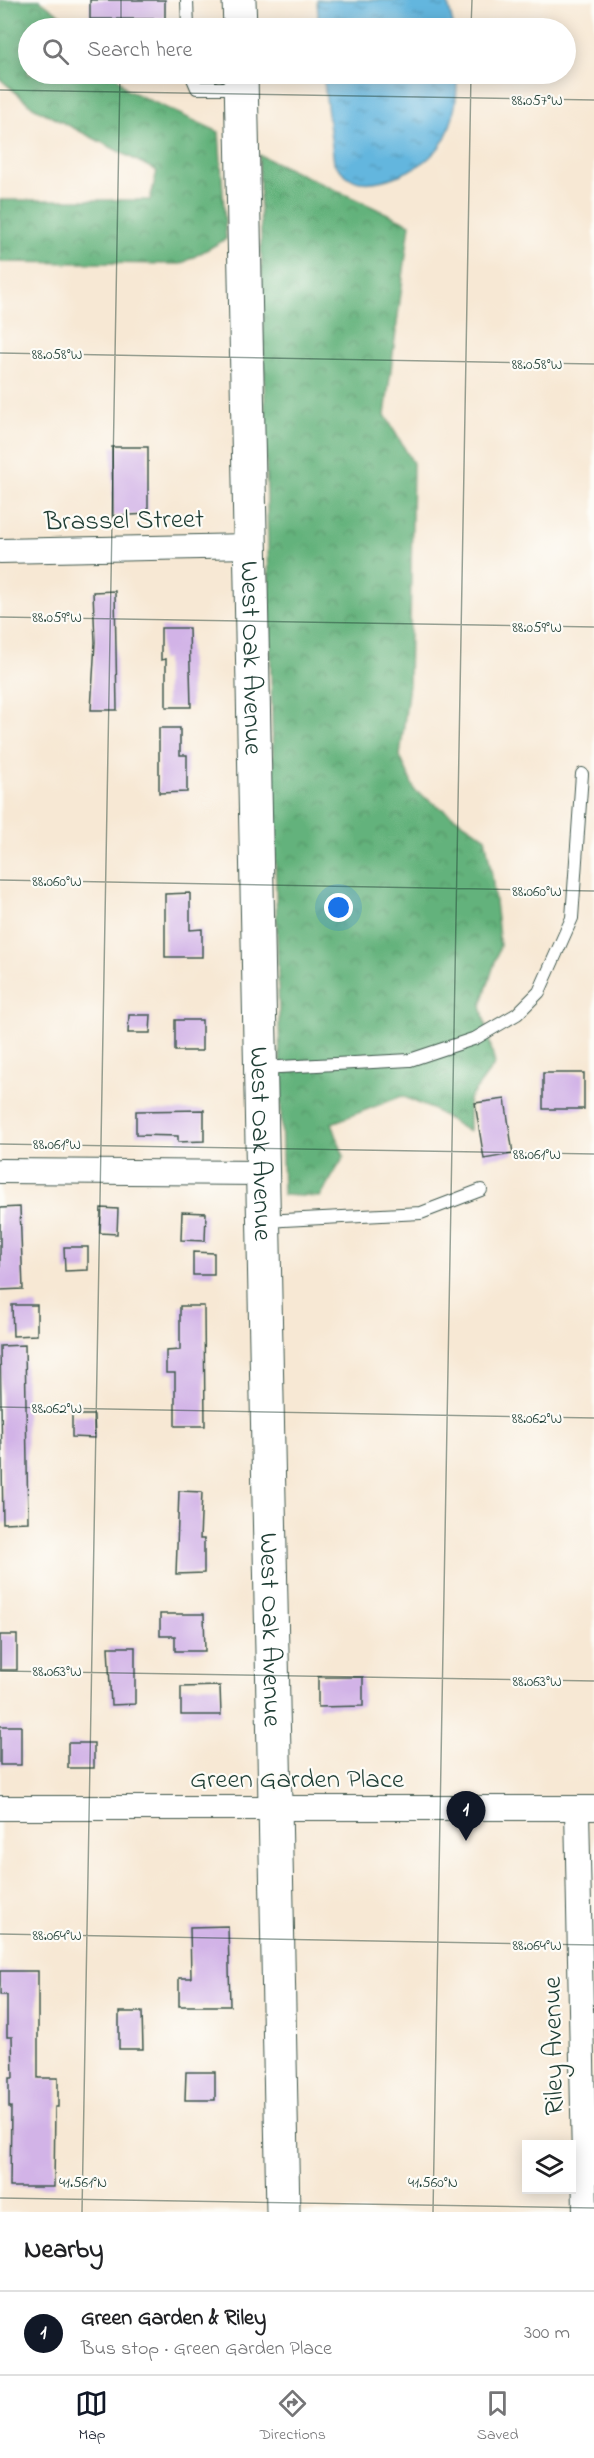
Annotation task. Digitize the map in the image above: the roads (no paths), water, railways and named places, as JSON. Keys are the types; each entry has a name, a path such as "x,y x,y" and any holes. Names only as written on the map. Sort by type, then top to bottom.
{"street":[{"path":"239,0 240,18"},
{"name":"West Oak Avenue","path":"241,84 283,2212"},
{"name":"Brassel Street","path":"0,551 250,546"},
{"path":"0,1171 262,1173"},
{"name":"Green Garden Place","path":"0,1808 585,1808"},
{"name":"Riley Avenue","path":"585,1808 585,2212"}],"lane":[{"path":"187,0 188,18"},
{"path":"195,84 197,88 222,84"},
{"path":"260,1068 410,1060 476,1038 517,1014 539,992 572,918 582,774"},
{"path":"262,1221 421,1213 481,1190"}],"water":[{"path":"317,0 447,0 452,18 318,18"},
{"path":"324,84 457,84 453,115 446,135 435,152 411,170 379,181 360,182 342,172 334,163"}],"place":[{"name":"Green Garden & Riley","path":"466,1841"}]}
